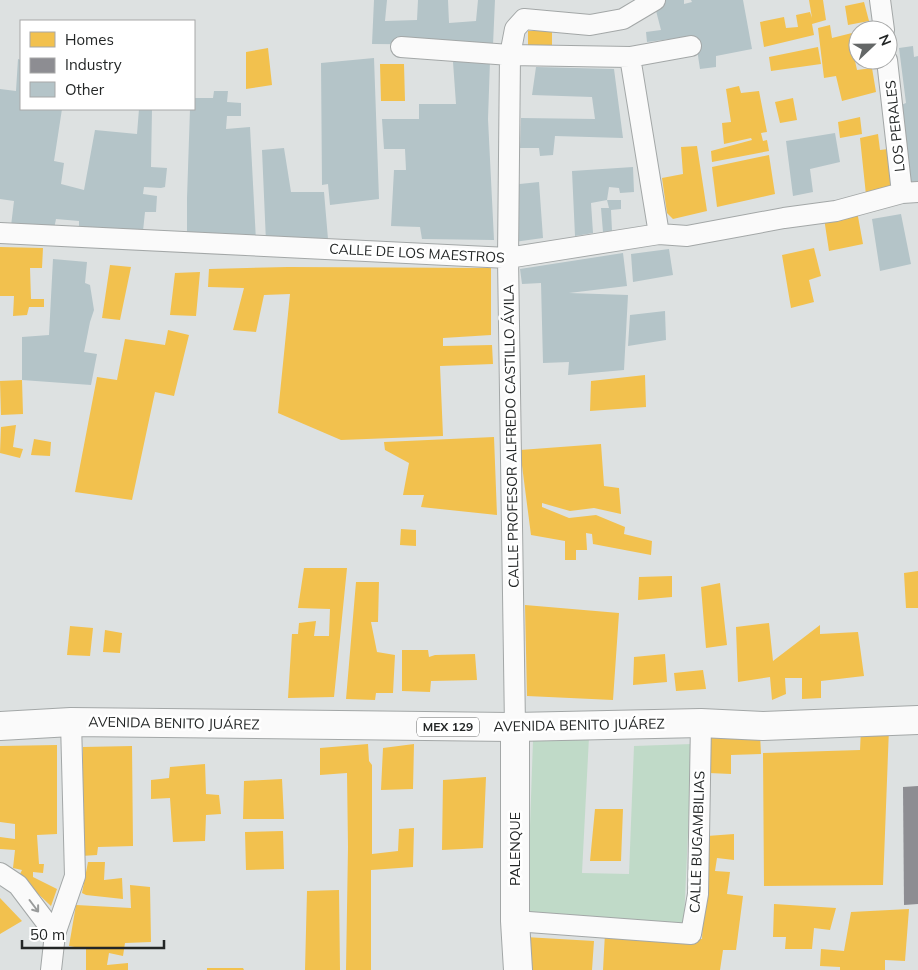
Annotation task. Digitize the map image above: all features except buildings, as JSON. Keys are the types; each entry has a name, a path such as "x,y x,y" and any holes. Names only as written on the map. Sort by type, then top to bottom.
{"main road":[{"name":"AVENIDA BENITO JUÁREZ","path":"0,726 71,722 515,727 701,723 763,726 918,720"},
{"name":"PALENQUE","path":"515,727 515,921 518,970"}],"street":[{"name":"CALLE PROFESOR ALFREDO CASTILLO ÁVILA","path":"515,727 508,258 510,56 515,29 524,18 590,25 624,19 655,0"},
{"path":"880,0 883,20"},
{"path":"400,47 510,56 630,57 691,46"},
{"path":"630,57 659,234"},
{"name":"LOS PERALES","path":"889,70 910,192"},
{"name":"CALLE DE LOS MAESTROS","path":"0,233 508,258 659,234 687,236 784,218 836,211 910,192"},
{"path":"51,970 55,934 75,876 71,722"},
{"name":"CALLE BUGAMBILIAS","path":"515,921 692,934 698,894 701,723"},
{"path":"0,872 18,885 55,934"}],"green space":[{"path":"589,737 582,873 629,874 634,746 692,744 684,921 677,926 527,913 533,740"}]}
